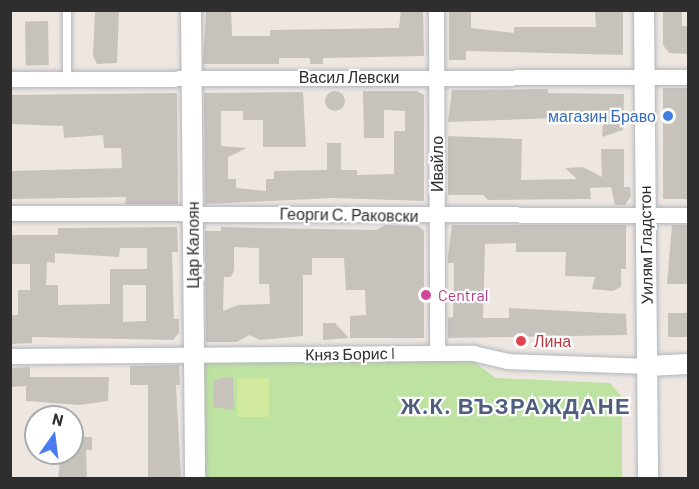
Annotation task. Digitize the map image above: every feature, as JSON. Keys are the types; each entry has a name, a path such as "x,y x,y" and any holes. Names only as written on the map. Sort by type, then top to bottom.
{"street":[{"name":"Цар Калоян","path":"191,10 195,478"},
{"name":"Ивайло","path":"436,10 437,353"},
{"name":"Уилям Гладстон","path":"644,10 648,478"},
{"name":"Васил Левски","path":"10,79 192,76 688,77"},
{"name":"Георги С. Раковски","path":"10,213 688,215"},
{"name":"Княз Борис I","path":"10,356 472,353 507,361 648,366 688,364"}],"lane":[{"path":"67,10 68,78"}],"green space":[{"path":"467,357 496,378 610,383 622,397 622,478 203,478 202,359"},
{"path":"237,378 269,378 269,417 237,417"}],"building":[{"path":"206,10 231,10 232,36 270,36 270,30 399,28 401,10 423,10 424,56 323,58 323,64 310,64 310,58 279,58 279,64 203,64"},
{"path":"449,10 471,10 471,28 514,33 514,27 596,27 595,10 623,10 623,55 466,51 466,60 449,60"},
{"path":"663,10 682,10 682,26 688,26 688,54 669,53 663,45"},
{"path":"95,11 119,11 117,63 97,64 93,56"},
{"path":"25,21 48,21 49,65 26,65"},
{"path":"663,88 688,88 688,199 663,199"},
{"path":"548,89 548,93 624,94 623,130 602,137 603,123 557,118 448,122 452,90"},
{"path":"335,91 342,94 345,101 342,108 335,111 328,108 325,101 328,94"},
{"path":"363,91 417,91 424,95 424,201 333,198 205,204 204,93 303,92 306,147 263,147 263,120 243,120 243,111 221,111 221,146 247,148 228,157 228,179 236,179 236,188 266,191 266,179 274,179 274,171 327,170 327,143 341,143 341,170 357,170 357,175 394,174 394,131 405,131 405,111 384,110 384,138 364,138"},
{"path":"177,93 178,204 125,204 126,197 10,199 10,171 122,168 121,148 104,148 103,135 64,138 63,126 10,124 10,95"},
{"path":"448,136 522,139 521,180 577,179 565,168 583,167 602,177 601,149 624,149 624,187 630,187 631,196 625,205 615,205 611,187 590,188 591,199 488,200 483,195 448,195"},
{"path":"385,225 418,226 424,231 424,338 350,338 350,316 366,315 365,290 346,290 344,258 312,258 312,275 303,275 303,336 260,340 249,335 237,342 206,342 205,231 221,231 221,227 376,230","holes":["234,247 259,248 259,284 269,284 270,304 238,305 223,311 224,277 231,277 234,270"]},
{"path":"452,225 626,225 626,269 621,269 621,287 613,291 592,289 595,277 565,276 566,252 516,252 516,243 485,244 483,318 509,318 509,308 626,314 627,335 448,338 448,318 453,317 454,263 448,263"},
{"path":"672,225 688,225 688,284 667,284"},
{"path":"177,227 178,252 172,252 174,319 179,319 179,333 173,340 32,337 32,343 10,344 10,315 18,315 18,290 30,290 30,264 10,264 10,235 58,235 58,228","holes":["120,248 147,248 147,269 110,269 110,304 58,305 58,285 46,285 47,262 55,263 55,253 119,257","123,285 146,285 146,321 123,322"]},
{"path":"668,313 688,313 688,337 668,337"},
{"path":"323,323 335,323 349,338 323,340"},
{"path":"179,365 180,385 176,385 181,478 148,478 148,385 130,385 130,366"},
{"path":"30,367 30,377 109,377 108,401 79,405 26,401 26,386 10,387 10,368"},
{"path":"220,378 233,378 234,410 213,407 214,381"},
{"path":"84,437 92,437 92,450 86,450 87,478 58,478 60,465 84,465"}],"place":[{"name":"магазин Браво","path":"668,116"},
{"name":"Central","path":"426,295"},
{"name":"Лина","path":"521,341"}],"district":[{"name":"Ж.К. ВЪЗРАЖДАНЕ","path":"516,406"}]}
